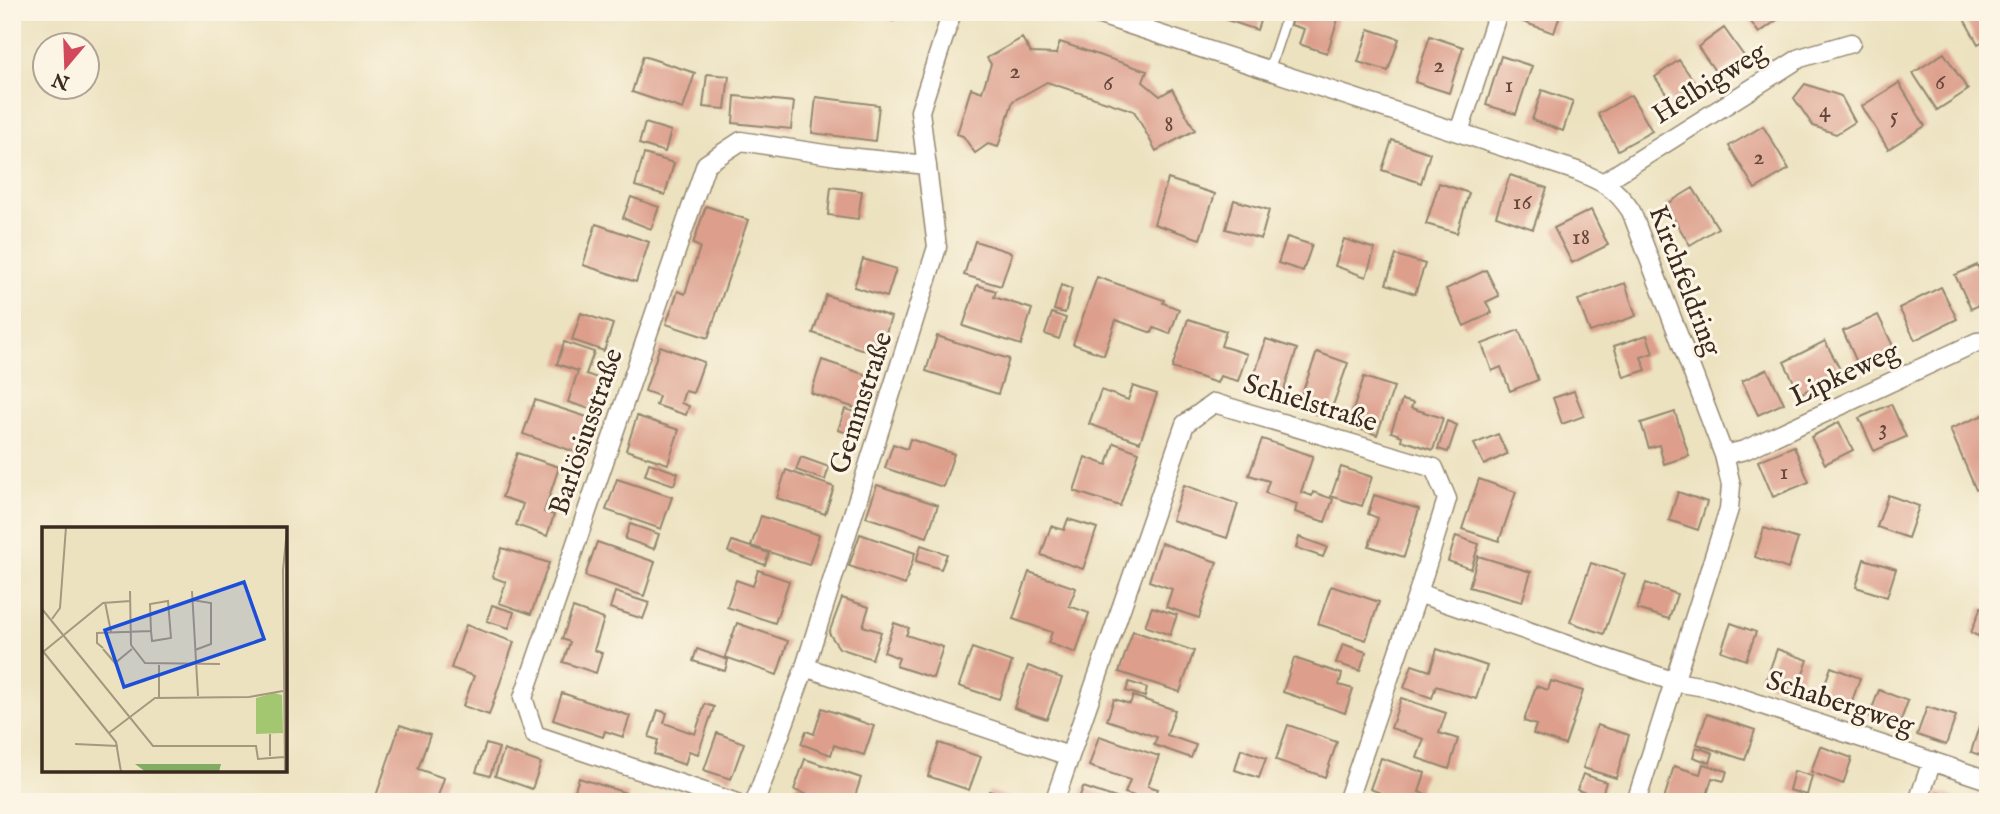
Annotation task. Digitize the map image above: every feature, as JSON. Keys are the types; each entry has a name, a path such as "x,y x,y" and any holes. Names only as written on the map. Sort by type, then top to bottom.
{"street":[{"name":"Gemmstraße","path":"755,802 805,667 914,328 937,247 920,111 952,12"},
{"name":"Kirchfeldring","path":"1091,12 1604,182 1620,195 1631,211 1724,455 1731,485 1729,509 1636,802"},
{"path":"1459,132 1498,12"},
{"name":"Helbigweg","path":"1604,182 1800,58 1851,43"},
{"name":"Barlösiusstraße","path":"734,802 535,736 523,698 706,164 741,141 836,156 927,165"},
{"name":"Lipkeweg","path":"1724,455 1745,450 1977,342 1988,341"},
{"name":"Schielstraße","path":"1054,802 1185,424 1214,403 1433,468 1447,499 1347,802"},
{"path":"1418,593 1675,682"},
{"path":"805,667 1069,755"},
{"name":"Schabergweg","path":"1675,682 1711,688 1988,780"},
{"path":"1918,802 1932,761"}],"lane":[{"path":"1147,30 1152,12"},
{"path":"1269,70 1288,12"}],"building":[{"path":"867,12 897,12 894,21"},
{"path":"1229,12 1263,12 1257,30 1227,20"},
{"path":"1295,12 1315,12 1338,19 1327,53 1299,44 1304,29 1291,25"},
{"path":"1524,12 1561,12 1554,33 1520,21"},
{"path":"1744,12 1788,12 1759,33"},
{"path":"1960,12 1988,12 1988,39 1978,44"},
{"path":"1724,28 1744,56 1718,75 1698,47"},
{"path":"1369,29 1399,39 1388,71 1358,62"},
{"path":"1430,36 1463,47 1449,93 1415,82"},
{"path":"1022,38 1031,53 1056,54 1060,42 1147,71 1143,82 1160,96 1172,89 1195,130 1156,151 1134,111 1047,82 1013,101 998,147 988,144 975,153 963,136 957,134 971,88 982,92 991,64 987,58"},
{"path":"1944,53 1968,90 1937,110 1913,73"},
{"path":"643,56 695,73 683,109 632,92"},
{"path":"1501,56 1532,66 1516,114 1486,105"},
{"path":"1679,60 1698,87 1674,105 1655,77"},
{"path":"707,74 729,76 725,109 703,107"},
{"path":"1899,83 1925,126 1888,149 1862,106"},
{"path":"1805,84 1841,96 1855,122 1836,134 1813,126 1794,98"},
{"path":"1542,90 1573,101 1563,131 1532,120"},
{"path":"1631,95 1652,131 1618,150 1598,114"},
{"path":"735,96 794,102 791,129 733,123"},
{"path":"816,97 879,105 875,141 812,133"},
{"path":"645,123 671,131 665,152 639,144"},
{"path":"1763,126 1789,169 1755,189 1729,146"},
{"path":"1392,140 1430,153 1421,183 1382,170"},
{"path":"644,154 674,163 665,195 635,186"},
{"path":"1510,175 1547,188 1533,229 1496,216"},
{"path":"1168,179 1215,194 1200,239 1154,224"},
{"path":"1439,183 1469,193 1457,233 1426,224"},
{"path":"831,187 862,191 858,219 828,215"},
{"path":"1693,188 1718,228 1690,245 1665,205"},
{"path":"631,197 659,207 651,229 623,218"},
{"path":"1234,200 1269,210 1261,239 1226,229"},
{"path":"706,206 748,220 708,338 666,324 678,291 685,294 700,247 693,244"},
{"path":"1591,210 1608,245 1572,263 1554,228"},
{"path":"596,224 649,242 636,282 583,265"},
{"path":"1287,237 1312,245 1303,271 1278,263"},
{"path":"1344,239 1375,249 1366,277 1335,266"},
{"path":"975,241 1012,253 1001,286 964,275"},
{"path":"1396,255 1425,264 1415,294 1386,284"},
{"path":"863,259 896,269 887,297 854,287"},
{"path":"1977,265 1988,287 1988,301 1971,309 1955,275"},
{"path":"1486,270 1499,296 1486,302 1492,313 1464,326 1446,289"},
{"path":"1097,277 1164,300 1163,303 1179,309 1170,334 1154,328 1152,333 1116,320 1104,355 1073,344"},
{"path":"1625,283 1636,316 1590,332 1578,300"},
{"path":"977,285 996,291 994,297 1032,309 1021,345 963,326"},
{"path":"1061,285 1072,289 1065,313 1054,310"},
{"path":"1941,287 1957,319 1915,340 1899,308"},
{"path":"826,295 891,317 879,355 813,333"},
{"path":"581,313 613,324 604,351 572,340"},
{"path":"1052,313 1066,318 1059,339 1045,334"},
{"path":"1878,315 1895,350 1859,367 1843,331"},
{"path":"1188,319 1226,331 1221,346 1247,354 1238,381 1220,376 1217,383 1172,368"},
{"path":"1519,330 1538,380 1510,391 1501,367 1492,371 1482,344"},
{"path":"1647,335 1653,353 1641,357 1646,370 1624,377 1614,346"},
{"path":"937,336 1009,359 998,394 926,371"},
{"path":"1266,339 1297,349 1280,402 1249,392"},
{"path":"1825,341 1842,373 1800,394 1784,362"},
{"path":"564,342 594,352 586,374 600,379 590,409 568,402 578,371 557,364"},
{"path":"660,346 704,362 693,393 685,391 681,403 689,406 686,415 656,405 659,396 645,391"},
{"path":"1317,352 1348,363 1328,419 1297,407"},
{"path":"822,360 872,377 861,410 811,393"},
{"path":"1767,369 1784,403 1758,415 1742,381"},
{"path":"1364,377 1394,387 1377,435 1348,425"},
{"path":"1133,386 1157,394 1140,442 1089,424 1101,390 1128,400"},
{"path":"1574,391 1584,416 1562,424 1553,398"},
{"path":"535,400 590,418 578,453 523,434"},
{"path":"1402,400 1413,403 1411,408 1443,418 1433,450 1401,440 1402,436 1391,432"},
{"path":"1891,404 1906,437 1874,451 1859,418"},
{"path":"845,409 861,414 854,435 838,430"},
{"path":"1675,412 1689,456 1664,464 1659,445 1649,448 1641,423"},
{"path":"1988,413 1988,485 1976,490 1950,429"},
{"path":"637,416 679,430 668,464 626,450"},
{"path":"1447,421 1457,425 1448,452 1438,449"},
{"path":"1839,422 1853,450 1825,464 1811,437"},
{"path":"1498,434 1507,454 1484,465 1474,444"},
{"path":"910,439 954,454 943,487 885,468 893,444 907,449"},
{"path":"1262,439 1313,456 1301,492 1312,496 1313,492 1333,499 1325,522 1295,512 1297,504 1265,493 1269,481 1249,475"},
{"path":"1114,443 1139,452 1120,506 1074,491 1085,457 1107,465"},
{"path":"1794,446 1809,482 1773,497 1758,461"},
{"path":"517,453 559,467 544,512 554,515 547,536 516,525 523,504 502,497"},
{"path":"801,457 829,467 825,480 796,470"},
{"path":"649,463 678,473 674,485 645,475"},
{"path":"1341,467 1372,477 1362,506 1331,496"},
{"path":"786,470 834,487 825,514 777,498"},
{"path":"617,479 672,497 661,529 606,510"},
{"path":"1479,479 1516,492 1499,541 1462,529"},
{"path":"877,485 938,505 927,537 866,517"},
{"path":"1184,485 1238,504 1227,538 1172,520"},
{"path":"1678,492 1707,502 1698,530 1669,520"},
{"path":"1374,495 1419,509 1404,557 1369,546 1378,518 1368,514"},
{"path":"1888,495 1919,506 1908,538 1877,527"},
{"path":"761,516 819,535 809,565 751,546"},
{"path":"1068,519 1097,528 1083,569 1041,555 1051,526 1064,530"},
{"path":"630,524 659,534 654,549 625,539"},
{"path":"1764,528 1798,539 1788,569 1755,557"},
{"path":"860,534 915,553 905,585 849,566"},
{"path":"1456,536 1479,544 1471,569 1448,561"},
{"path":"1299,537 1327,547 1323,557 1296,548"},
{"path":"732,541 769,553 765,565 728,552"},
{"path":"597,542 655,562 644,596 585,576"},
{"path":"1161,543 1217,562 1199,618 1166,607 1172,589 1149,581"},
{"path":"921,545 947,554 941,569 916,561"},
{"path":"502,548 549,563 531,614 499,603 506,582 492,577"},
{"path":"1478,556 1531,572 1522,602 1469,587"},
{"path":"1864,559 1896,569 1887,597 1856,587"},
{"path":"1591,563 1625,574 1604,634 1570,622"},
{"path":"758,570 789,581 775,623 727,607 736,580 753,586"},
{"path":"1029,572 1076,588 1069,606 1089,613 1076,653 1048,643 1052,632 1013,619"},
{"path":"1646,583 1677,594 1669,619 1637,609"},
{"path":"1331,586 1379,602 1366,640 1318,624"},
{"path":"615,592 649,603 643,619 610,608"},
{"path":"842,598 869,607 863,626 881,632 872,659 839,648 829,633"},
{"path":"492,605 514,612 509,628 487,621"},
{"path":"1152,607 1177,615 1170,635 1145,626"},
{"path":"1981,607 1988,609 1988,640 1971,633"},
{"path":"573,608 604,619 594,650 602,653 596,673 563,662 570,642 562,639"},
{"path":"737,623 788,641 777,675 725,657"},
{"path":"894,623 909,628 906,635 943,647 933,678 896,666 899,658 884,652"},
{"path":"1731,623 1756,632 1746,660 1721,651"},
{"path":"466,625 514,642 489,715 463,706 474,676 451,668"},
{"path":"1133,631 1194,651 1180,692 1119,672"},
{"path":"1343,644 1366,652 1360,671 1336,663"},
{"path":"972,648 1012,662 999,699 959,686"},
{"path":"697,649 728,660 725,671 693,661"},
{"path":"1437,649 1487,666 1476,699 1436,686 1432,698 1404,688 1412,665 1430,671"},
{"path":"1777,649 1808,660 1796,693 1765,683"},
{"path":"1294,658 1342,674 1339,685 1353,689 1345,713 1283,692"},
{"path":"1028,666 1062,678 1047,719 1014,708"},
{"path":"1831,667 1860,678 1849,710 1819,700"},
{"path":"1551,681 1583,691 1565,745 1533,734 1536,725 1524,721 1536,686 1548,690"},
{"path":"1129,682 1147,688 1145,697 1126,691"},
{"path":"1879,690 1908,701 1898,728 1869,717"},
{"path":"562,693 630,716 623,737 605,731 603,737 553,720"},
{"path":"1133,696 1175,710 1167,735 1196,745 1191,758 1154,745 1157,737 1107,720 1114,699 1130,704"},
{"path":"1401,698 1446,713 1439,733 1458,739 1449,769 1417,758 1424,739 1391,728"},
{"path":"705,704 714,707 698,754 689,751 685,765 654,754 658,740 649,737 658,710 667,713 664,723 695,734"},
{"path":"1927,707 1956,716 1946,745 1917,735"},
{"path":"822,708 874,726 864,755 834,745 831,755 801,744 806,731 814,734"},
{"path":"1707,714 1755,730 1745,760 1697,744"},
{"path":"1980,723 1988,726 1988,758 1971,752"},
{"path":"400,725 430,735 418,769 444,778 436,802 374,802"},
{"path":"1288,725 1337,742 1325,777 1276,760"},
{"path":"1597,725 1629,735 1616,778 1583,768"},
{"path":"717,733 744,743 731,779 704,770"},
{"path":"1099,736 1159,756 1148,786 1158,789 1153,802 1125,793 1130,780 1089,766"},
{"path":"939,743 981,757 969,790 928,776"},
{"path":"486,744 499,748 490,776 476,772"},
{"path":"1820,746 1852,758 1843,784 1811,772"},
{"path":"1696,747 1713,753 1710,763 1693,757"},
{"path":"1241,749 1266,758 1259,778 1235,770"},
{"path":"504,750 541,763 532,789 495,776"},
{"path":"1381,758 1425,773 1419,792 1438,798 1437,802 1404,802 1370,789"},
{"path":"805,759 861,778 853,802 828,802 794,790"},
{"path":"1703,764 1727,771 1724,781 1712,778 1705,802 1663,802 1674,766 1700,774"},
{"path":"1794,771 1812,776 1807,795 1789,790"},
{"path":"1583,774 1606,782 1601,798 1577,790"},
{"path":"579,778 629,794 626,802 571,802"},
{"path":"1083,787 1125,801 1125,802 1078,802"},
{"path":"989,791 1020,801 1020,802 985,802"},
{"path":"1938,792 1964,801 1935,802"},
{"path":"1563,796 1581,801 1581,802 1561,802"}]}
